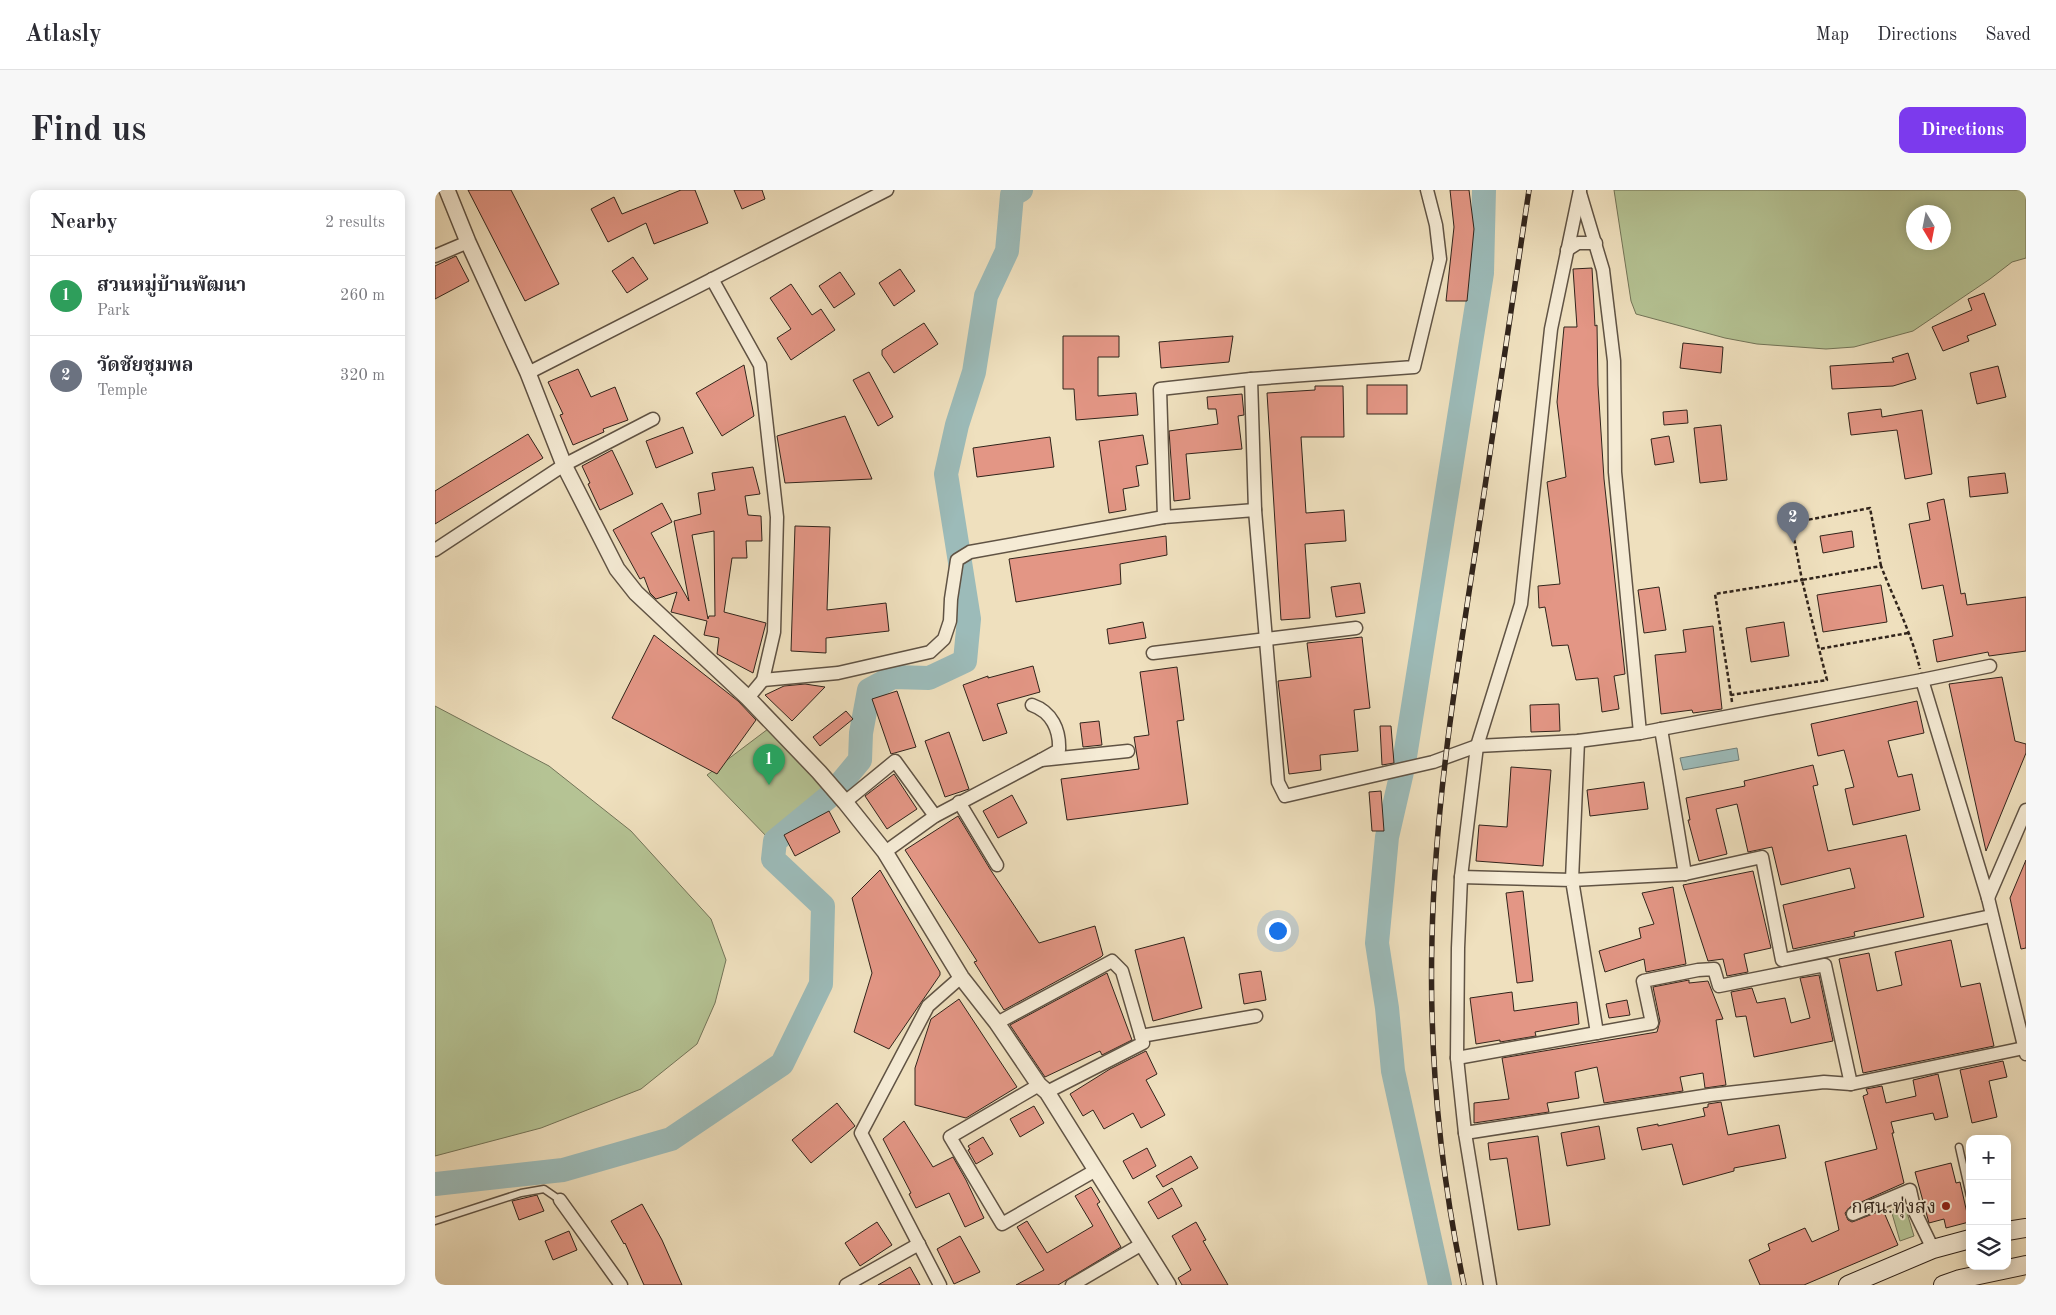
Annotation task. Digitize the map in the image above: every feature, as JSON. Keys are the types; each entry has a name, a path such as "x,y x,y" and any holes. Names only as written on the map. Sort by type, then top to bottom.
{"main road":[{"path":"2011,1230 2026,1228"},
{"path":"1848,1285 1933,1249 1966,1239"},
{"path":"1943,1285 1987,1276 2026,1265"}],"street":[{"path":"447,190 468,242 528,373 564,465 617,569 636,593 748,698 819,772 885,852 961,978 997,1023 1043,1089 1168,1285"},
{"path":"528,373 887,190"},
{"path":"1164,517 1160,389 1251,379 1413,367 1440,259 1436,226 1427,190"},
{"path":"1580,191 1603,270 1614,361 1615,472 1640,733"},
{"path":"1490,1285 1465,1133 1457,1058 1457,948 1461,877 1477,746 1521,604 1551,329 1580,191"},
{"path":"435,256 468,242"},
{"path":"1567,250 1579,243 1596,243"},
{"path":"712,279 760,365 777,517 774,632 763,680 748,698"},
{"path":"1251,379 1255,510 1278,782 1285,796 1396,772 1433,762 1477,746 1578,741 1640,733 1990,666"},
{"path":"435,550 564,465 653,419"},
{"path":"763,680 838,673 930,652 945,639 950,621 951,599 962,557 1164,517 1255,510"},
{"path":"1153,653 1356,628"},
{"path":"1465,1133 1710,1094 1824,1082 1851,1084 2025,1051 1988,898 1923,680"},
{"path":"885,852 935,816 1059,750 1059,739 1050,716 1042,708 1032,705"},
{"path":"1661,729 1685,874"},
{"path":"1578,741 1572,880 1597,1033"},
{"path":"1041,760 1128,752"},
{"path":"843,800 895,762 935,816"},
{"path":"959,802 997,866"},
{"path":"1988,898 2026,810"},
{"path":"1461,877 1572,880 1685,874 1762,857 1782,960 1991,916"},
{"path":"997,1023 1112,961 1122,971 1143,1043 1043,1089 950,1137 1002,1224 1095,1170"},
{"path":"1457,1058 1651,1023 1643,982 1698,970 1714,969 1719,986 1825,965 1851,1084"},
{"path":"940,1285 861,1134 928,1006 961,978"},
{"path":"1141,1036 1256,1016"},
{"path":"1853,1214 1910,1190 1915,1212 1933,1249"},
{"path":"560,1200 621,1285"},
{"path":"846,1285 919,1244"},
{"path":"1073,1285 1142,1244"}],"lane":[{"path":"1959,1147 1966,1180"},
{"path":"435,1221 521,1193 544,1189 560,1200"}],"path":[{"path":"1731,695 1827,680 1802,580 1791,523 1870,508 1881,566 1917,657 1923,680"},
{"path":"1734,716 1715,594 1881,566"},
{"path":"1819,649 1908,633"}],"green space":[{"path":"1614,190 2026,190 2026,258 2012,262 1913,331 1854,347 1826,349 1757,344 1725,338 1636,314 1631,301"},
{"path":"435,706 549,766 631,831 711,919 726,960 715,1003 697,1044 641,1089 541,1128 435,1156"},
{"path":"768,729 831,795 771,841 707,775"},
{"path":"1905,1206 1914,1236 1900,1241 1891,1210"}],"water":[{"path":"1737,748 1739,760 1683,770 1680,758"}],"building":[{"path":"468,190 511,190 559,284 525,301"},
{"path":"681,190 695,190 708,223 654,244 646,223 608,242 591,209 614,197 622,214"},
{"path":"734,190 762,190 765,199 742,209"},
{"path":"1450,190 1469,190 1474,229 1467,301 1446,301 1454,227"},
{"path":"456,256 469,281 435,299 435,266"},
{"path":"633,257 648,279 627,293 612,271"},
{"path":"1592,268 1595,326 1597,325 1598,385 1604,479 1625,674 1614,676 1619,709 1602,712 1598,678 1576,680 1568,645 1552,646 1545,607 1539,608 1538,586 1560,584 1547,482 1566,477 1557,402 1564,327 1577,327 1573,269"},
{"path":"900,269 915,291 894,306 879,283"},
{"path":"840,272 855,294 834,308 819,286"},
{"path":"791,284 812,315 821,309 835,330 791,360 777,338 791,329 770,298"},
{"path":"1984,293 1996,325 1967,336 1969,341 1943,351 1932,327 1972,310 1968,299"},
{"path":"924,323 938,344 894,373 882,355 882,350"},
{"path":"1063,336 1119,336 1119,357 1098,357 1098,396 1136,393 1138,415 1076,420 1074,389 1063,389"},
{"path":"1233,336 1229,362 1161,368 1159,342"},
{"path":"1683,343 1723,347 1721,373 1680,368"},
{"path":"1908,353 1916,379 1893,386 1832,389 1830,366 1894,362 1892,358"},
{"path":"744,365 754,416 722,436 696,393"},
{"path":"1998,366 2006,397 1977,404 1970,373"},
{"path":"578,369 591,397 615,387 628,420 603,429 604,432 573,445 560,415 563,414 548,382"},
{"path":"869,372 893,417 878,426 853,380"},
{"path":"1367,385 1407,385 1407,414 1367,414"},
{"path":"1315,386 1343,386 1344,437 1301,437 1306,513 1344,510 1346,541 1305,544 1310,618 1281,620 1267,393 1315,390"},
{"path":"1242,394 1244,415 1238,416 1242,449 1186,454 1190,499 1174,501 1169,431 1218,424 1216,409 1208,409 1207,397"},
{"path":"1881,409 1882,417 1922,410 1932,474 1905,479 1897,430 1851,435 1848,413"},
{"path":"1687,410 1688,423 1664,425 1663,412"},
{"path":"845,416 872,479 785,483 777,436"},
{"path":"1721,425 1727,480 1700,483 1694,428"},
{"path":"683,427 693,453 656,468 646,441"},
{"path":"528,434 543,458 435,524 435,491"},
{"path":"1143,435 1148,464 1136,466 1139,486 1123,489 1126,510 1109,513 1099,441"},
{"path":"1669,436 1674,462 1655,465 1651,439"},
{"path":"1050,437 1054,467 977,477 973,448"},
{"path":"612,450 633,494 600,510 582,466"},
{"path":"753,467 760,494 745,496 748,515 761,516 762,541 746,541 747,558 732,558 724,612 766,623 753,673 717,654 719,638 704,635 707,621 671,612 677,592 656,599 650,593 644,577 640,579 613,530 662,503 672,522 651,533 689,601 674,521 701,514 698,493 715,490 712,473","holes":["714,531 715,616 709,616 708,619 692,535"]},
{"path":"2005,473 2008,493 1970,497 1968,477"},
{"path":"1944,499 1961,594 1965,593 1967,605 2026,597 2026,651 1989,656 1988,652 1937,662 1933,640 1953,636 1943,585 1922,589 1909,524 1930,520 1927,503"},
{"path":"795,526 830,527 827,610 886,603 889,631 826,638 826,653 791,651"},
{"path":"1852,531 1854,547 1823,553 1820,536"},
{"path":"1166,536 1167,555 1120,564 1121,584 1016,602 1009,559"},
{"path":"1360,583 1365,613 1336,617 1331,587"},
{"path":"1881,585 1887,622 1823,632 1817,595"},
{"path":"1659,587 1666,630 1644,633 1638,590"},
{"path":"1143,622 1146,638 1109,644 1107,629"},
{"path":"1784,622 1789,656 1751,662 1746,628"},
{"path":"1713,626 1722,709 1693,713 1692,710 1661,714 1655,655 1686,652 1683,630"},
{"path":"654,635 738,701 756,720 717,774 612,718"},
{"path":"1362,637 1370,708 1354,710 1358,751 1320,755 1321,770 1289,774 1278,681 1311,677 1307,643"},
{"path":"1033,666 1040,692 997,704 1007,733 983,741 963,685 988,676 988,678"},
{"path":"1177,667 1184,720 1177,721 1188,804 1067,820 1061,779 1139,769 1134,737 1149,735 1140,672"},
{"path":"2002,677 2015,741 2026,744 2026,753 1986,851 1949,684"},
{"path":"805,684 825,687 792,721 765,695 784,686"},
{"path":"897,691 916,747 891,754 872,699"},
{"path":"1917,701 1924,733 1888,741 1898,777 1912,774 1920,810 1853,825 1845,789 1854,787 1844,750 1818,756 1811,724"},
{"path":"1559,704 1560,731 1531,732 1530,705"},
{"path":"846,711 853,719 820,746 813,737"},
{"path":"1099,721 1102,745 1083,747 1080,723"},
{"path":"1380,726 1391,726 1394,763 1382,765"},
{"path":"949,732 969,789 945,797 925,741"},
{"path":"1813,765 1818,785 1813,786 1828,851 1906,835 1924,917 1854,932 1855,936 1793,949 1783,905 1855,888 1850,868 1781,885 1772,847 1748,852 1737,804 1716,809 1727,854 1699,861 1688,820 1690,820 1686,798 1745,786 1744,781"},
{"path":"1511,767 1551,770 1543,866 1476,861 1479,825 1507,827"},
{"path":"894,774 917,809 887,829 865,796"},
{"path":"1644,782 1648,809 1590,816 1587,790"},
{"path":"1381,791 1384,831 1372,831 1369,792"},
{"path":"1012,795 1027,823 998,838 983,811"},
{"path":"829,811 840,832 795,856 784,835"},
{"path":"958,816 990,869 1039,943 1095,926 1103,955 1004,1010 974,962 977,961 905,850"},
{"path":"2026,860 2026,948 2021,949 2010,898"},
{"path":"880,870 940,972 940,975 889,1049 854,1032 872,973 852,898"},
{"path":"1753,871 1771,948 1744,954 1748,972 1727,976 1723,959 1708,961 1683,885"},
{"path":"1673,887 1686,964 1646,972 1644,959 1605,972 1599,951 1641,938 1639,928 1654,924 1642,893"},
{"path":"1523,891 1533,981 1517,983 1506,893"},
{"path":"1184,937 1202,1008 1153,1021 1135,950"},
{"path":"1951,940 1961,987 1980,983 1994,1046 1863,1073 1839,959 1869,953 1877,991 1902,985 1895,952"},
{"path":"1261,971 1266,1000 1244,1004 1239,974"},
{"path":"1107,973 1132,1040 1102,1055 1100,1051 1045,1077 1010,1025"},
{"path":"1819,975 1833,1041 1754,1057 1746,1016 1736,1017 1731,992 1752,988 1757,1003 1785,998 1791,1023 1810,1018 1800,978"},
{"path":"1689,980 1689,983 1708,981 1723,1019 1716,1020 1726,1085 1705,1088 1703,1073 1680,1077 1683,1091 1604,1103 1597,1067 1575,1072 1579,1098 1547,1103 1549,1112 1474,1123 1474,1103 1509,1099 1502,1058 1657,1032 1660,1021 1653,987"},
{"path":"1512,992 1514,1011 1577,1002 1579,1024 1535,1032 1536,1036 1476,1044 1470,998"},
{"path":"959,999 1017,1087 966,1118 915,1105 915,1068 931,1019"},
{"path":"1627,1000 1630,1015 1609,1018 1606,1004"},
{"path":"1146,1051 1157,1074 1146,1080 1165,1115 1141,1128 1133,1113 1104,1129 1093,1110 1083,1116 1070,1094 1110,1069"},
{"path":"2003,1061 2007,1077 1989,1081 1997,1117 1972,1123 1960,1070"},
{"path":"1938,1074 1948,1117 1935,1120 1933,1113 1891,1122 1904,1183 1850,1207 1845,1213 1848,1220 1852,1222 1883,1210 1898,1245 1804,1285 1760,1285 1749,1260 1770,1250 1768,1244 1805,1228 1812,1242 1839,1230 1825,1162 1877,1149 1863,1096 1868,1094 1866,1089 1882,1086 1886,1103 1916,1096 1913,1080"},
{"path":"1721,1102 1728,1135 1779,1125 1786,1158 1734,1168 1734,1171 1683,1185 1672,1144 1642,1150 1637,1128 1658,1124 1658,1126 1705,1116 1703,1108 1708,1107 1708,1104"},
{"path":"837,1103 855,1126 811,1163 792,1140"},
{"path":"1034,1106 1044,1123 1020,1137 1010,1119"},
{"path":"904,1121 933,1167 953,1157 984,1218 965,1227 949,1193 916,1208 909,1194 911,1193 883,1139"},
{"path":"1599,1126 1605,1159 1567,1166 1561,1133"},
{"path":"1538,1136 1550,1225 1518,1230 1507,1158 1490,1160 1488,1143"},
{"path":"983,1137 993,1154 976,1164 968,1150 970,1149 968,1146"},
{"path":"1147,1148 1156,1166 1133,1179 1123,1161"},
{"path":"1191,1156 1198,1168 1163,1187 1156,1176"},
{"path":"1951,1163 1956,1183 1960,1182 1966,1209 1966,1223 1946,1228 1944,1219 1929,1223 1915,1172"},
{"path":"1091,1187 1100,1202 1097,1204 1121,1247 1058,1285 1016,1285 1044,1270 1017,1227 1027,1221 1047,1253 1093,1226 1075,1196"},
{"path":"1172,1188 1182,1206 1158,1219 1148,1202"},
{"path":"537,1195 544,1211 519,1220 512,1201"},
{"path":"642,1204 662,1240 682,1285 644,1285 625,1243 611,1221"},
{"path":"877,1222 892,1245 860,1266 845,1243"},
{"path":"1196,1222 1206,1240 1203,1241 1228,1285 1182,1285 1178,1278 1191,1270 1172,1236"},
{"path":"569,1231 577,1250 553,1260 545,1241"},
{"path":"960,1236 980,1272 954,1284 937,1249"},
{"path":"910,1267 920,1285 878,1285"}],"waterway":[{"path":"435,1184 563,1170 671,1139 782,1064 821,984 823,906 773,859 775,841 831,795 860,760 861,733 869,690 893,677 929,678 965,661 969,619 946,474 957,425 974,372 986,296 1007,251 1012,195 1021,190"},
{"path":"1440,1285 1393,1071 1387,1008 1377,943 1387,837 1404,763 1482,273 1484,190"}],"railway":[{"path":"1464,1285 1448,1199 1434,1069 1432,1025 1434,889 1437,839 1454,693 1529,190"}],"place":[{"name":"วัดชัยชุมพล","path":"1793,543"},
{"name":"สวนหมู่บ้านพัฒนา","path":"769,785"},
{"name":"กศน.ทุ่งสง","path":"1946,1206"}]}
